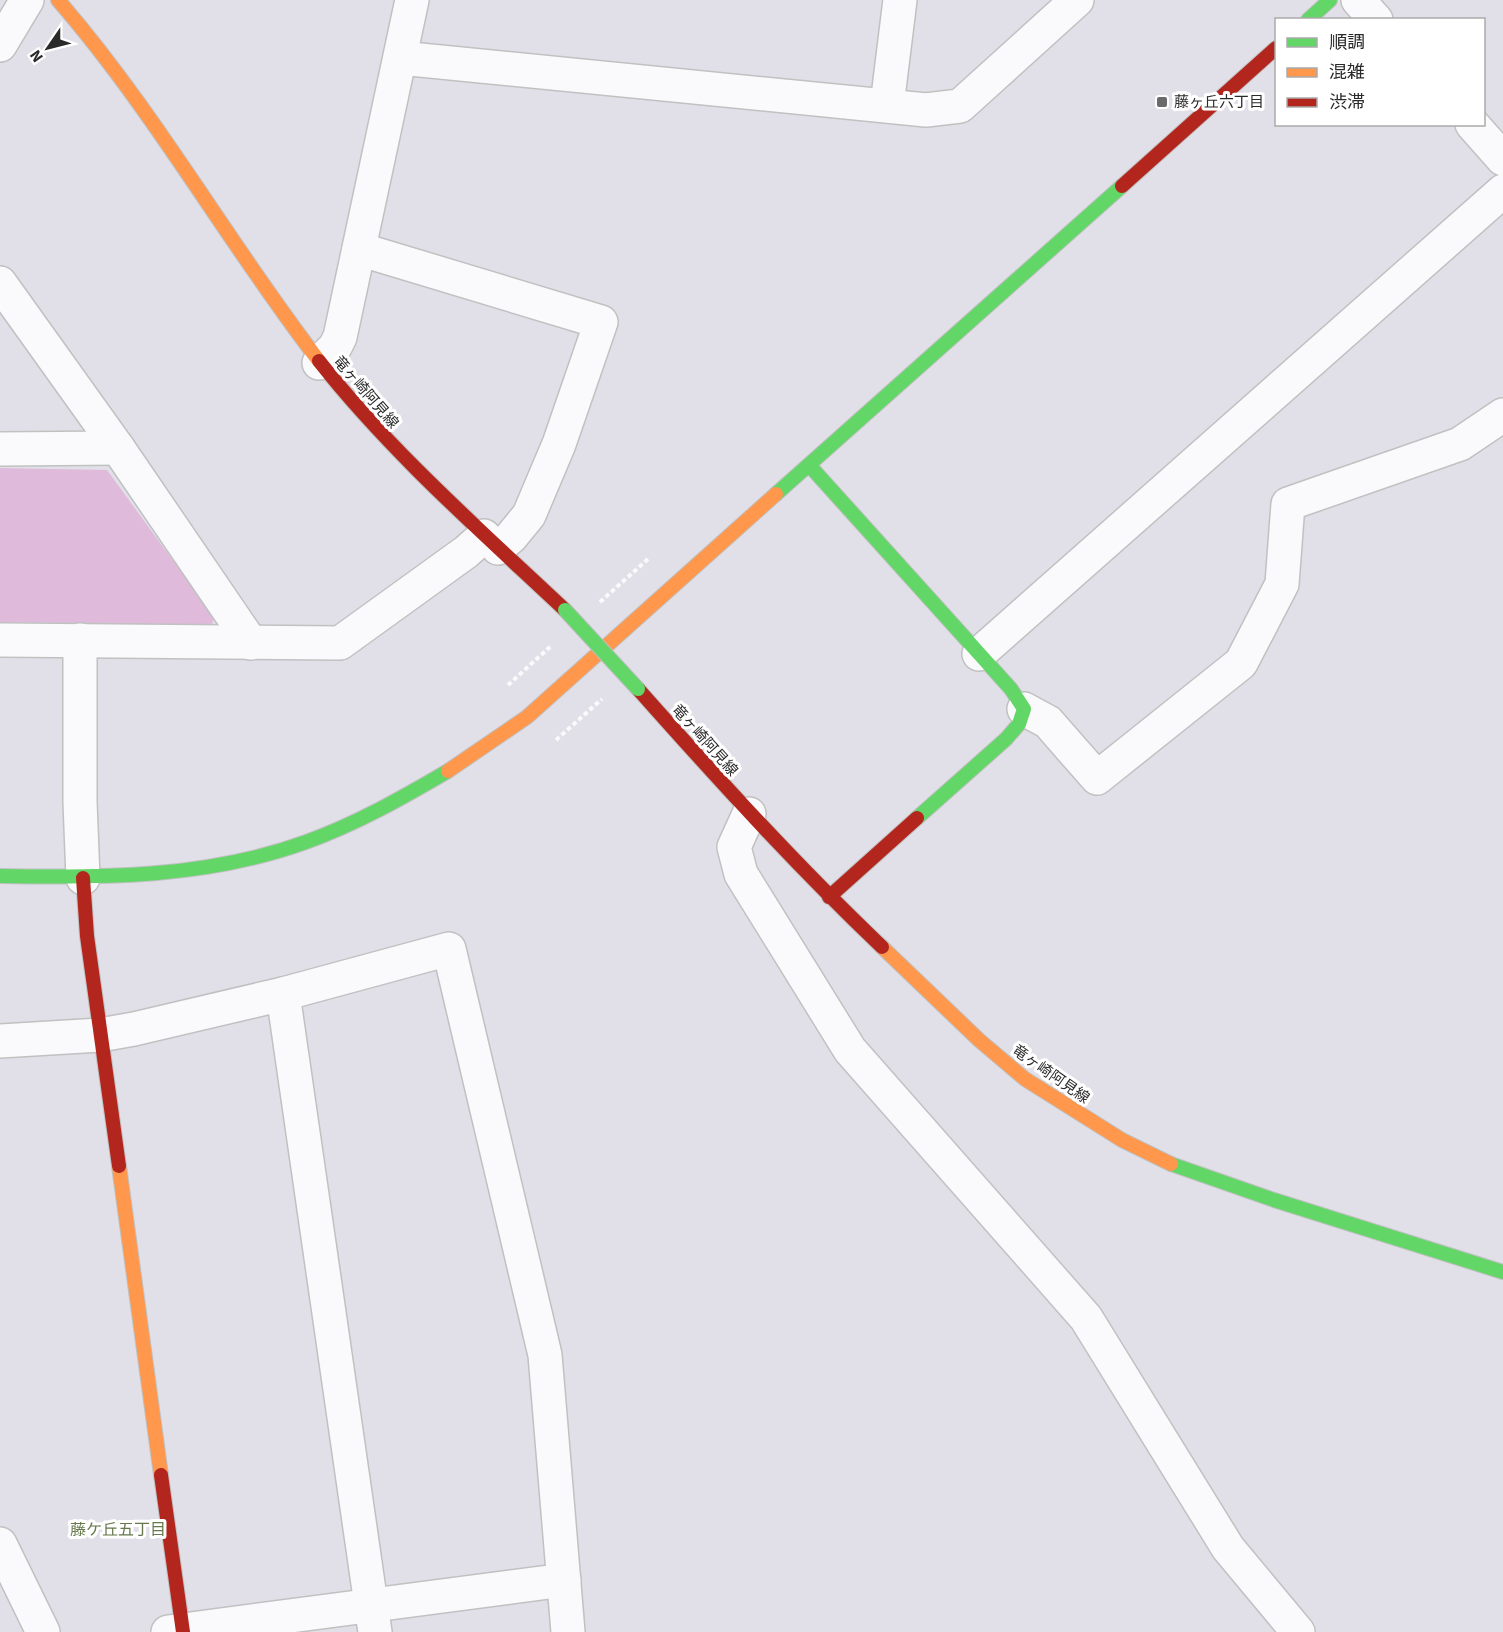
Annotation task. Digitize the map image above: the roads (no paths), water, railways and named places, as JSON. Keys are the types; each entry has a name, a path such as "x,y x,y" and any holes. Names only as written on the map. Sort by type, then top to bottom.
{"street":[{"path":"0,45 27,0"},
{"name":"竜ヶ崎阿見線","path":"58,0 104,54 319,363 385,439 435,490 565,610 749,814 829,897 979,1041 1016,1071 1076,1112 1122,1140 1182,1169 1503,1272"},
{"path":"319,363 335,347 340,337 412,0"},
{"path":"887,105 900,0"},
{"path":"400,58 926,110 960,106 1077,0"},
{"path":"1310,18 1330,0"},
{"path":"1358,0 1374,18"},
{"path":"0,876 83,878 142,875 233,862 305,842 371,814 448,772 527,717 1275,49"},
{"path":"1474,126 1503,159"},
{"path":"980,654 1503,192"},
{"path":"0,640 340,643 465,552 511,537 529,515 559,444 601,322 359,249"},
{"path":"0,283 118,448 251,643"},
{"path":"809,465 1011,689 1024,709 1048,722 1096,778 1241,663 1282,584 1288,504 1460,444 1503,415"},
{"path":"0,448 118,448"},
{"path":"80,640 80,802 87,936 178,1631 373,1619 564,1580"},
{"path":"829,897 1006,739 1019,724 1024,709"},
{"path":"749,814 734,847 741,874 850,1050 1086,1318 1228,1548 1298,1632"},
{"path":"0,1041 100,1035 283,994 449,949 544,1356 568,1632"},
{"path":"283,994 373,1619"},
{"path":"0,1544 43,1632"}],"place":[{"name":"藤ヶ丘六丁目","path":"1162,102"}],"district":[{"name":"藤ケ丘五丁目","path":"118,1529"}]}
